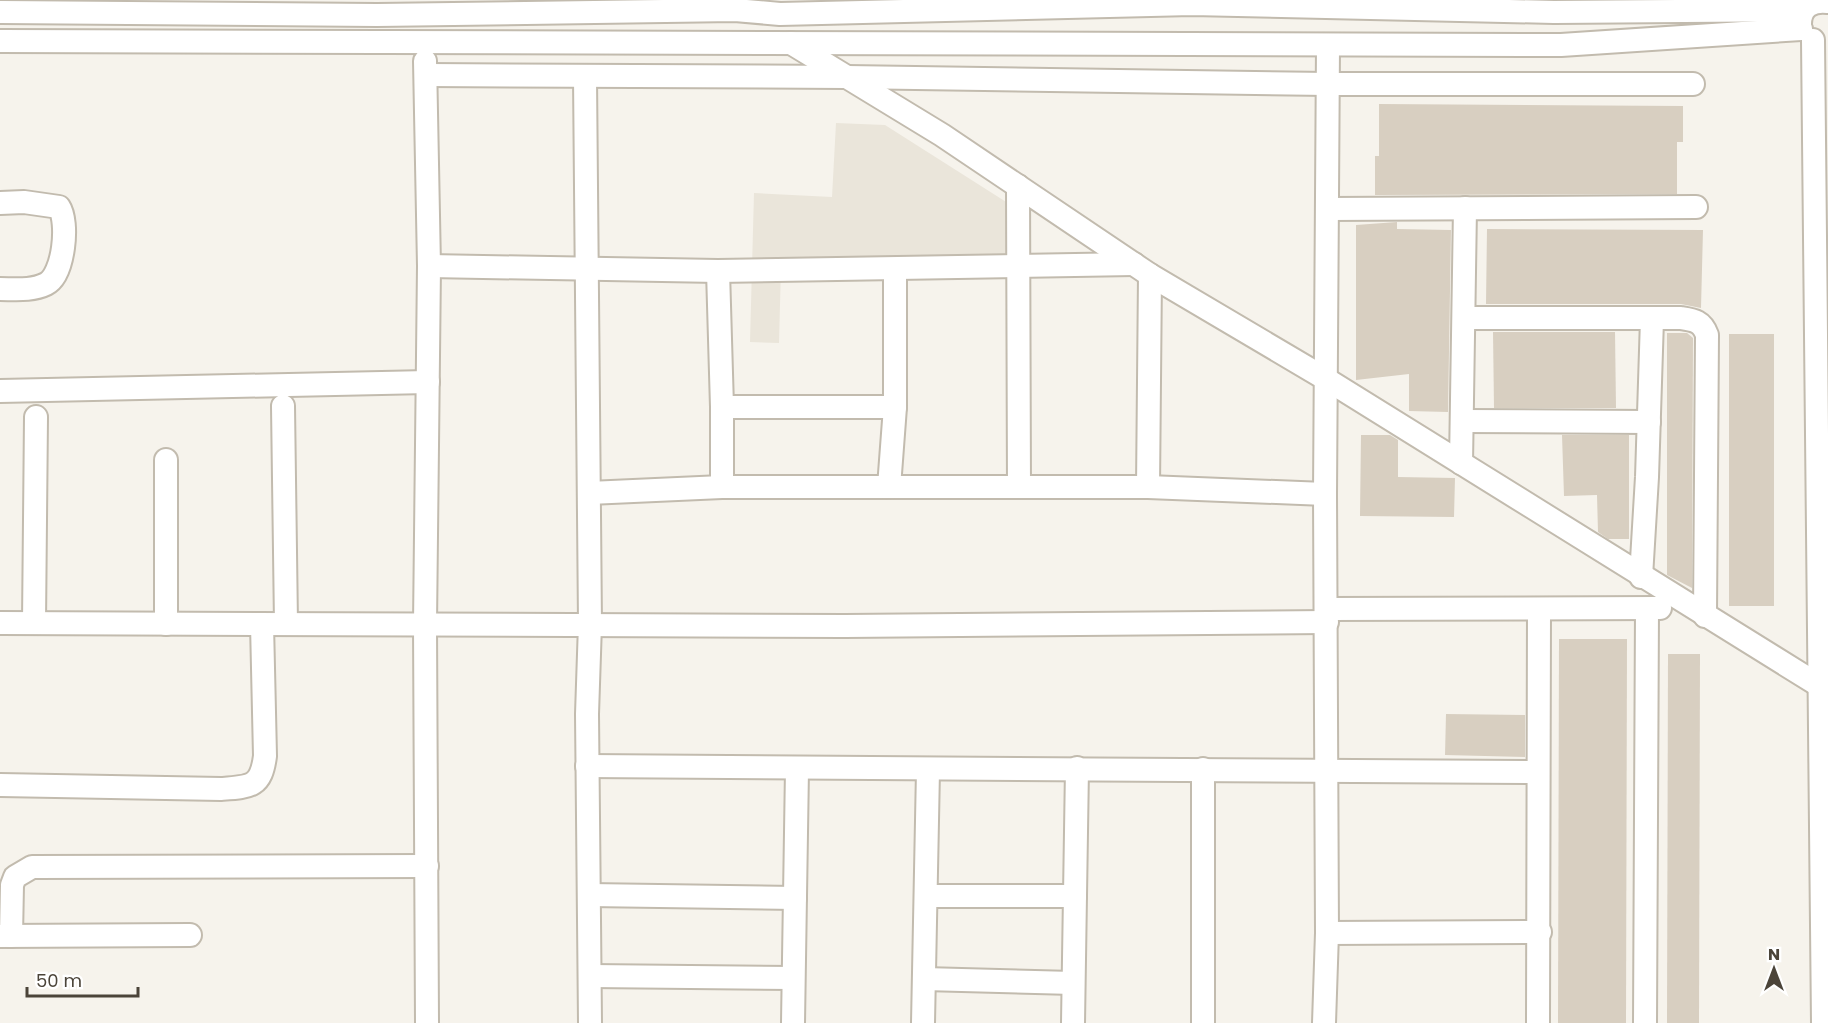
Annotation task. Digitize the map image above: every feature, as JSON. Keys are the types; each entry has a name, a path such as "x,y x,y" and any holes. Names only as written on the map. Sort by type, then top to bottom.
{"street":[{"path":"0,12 80,6 226,7 377,15 728,5 780,7 1192,2 1814,18"},
{"path":"728,5 942,135 1142,269 1326,379 1824,689"},
{"path":"0,41 1561,45 1814,18"},
{"path":"1814,18 1824,689 1823,1023"},
{"path":"424,42 429,266 425,625 427,1023"},
{"path":"1324,1023 1327,933 1325,494 1329,209 1328,46"},
{"path":"426,75 847,77 1328,84 1693,84"},
{"path":"585,77 590,624 588,766 590,1023"},
{"path":"1018,186 1019,487"},
{"path":"0,203 24,202 59,207 64,215 64,234 56,276 46,284 28,289 0,289"},
{"path":"1329,209 1696,207"},
{"path":"1461,463 1466,208"},
{"path":"429,266 718,271 1019,267 1142,269"},
{"path":"889,488 895,407 895,269"},
{"path":"1142,269 1148,487"},
{"path":"718,271 722,488"},
{"path":"1465,318 1694,320 1705,328 1707,335 1705,615"},
{"path":"1641,577 1652,319"},
{"path":"0,392 428,382"},
{"path":"283,406 286,624"},
{"path":"722,407 895,407"},
{"path":"34,623 36,417"},
{"path":"1463,421 1649,422"},
{"path":"166,460 166,624"},
{"path":"589,493 722,488 1148,487 1325,494"},
{"path":"0,623 845,626 1647,609 1681,602"},
{"path":"1645,1023 1647,609"},
{"path":"1538,1023 1539,610"},
{"path":"0,785 221,789 242,788 256,783 263,773 265,756 262,624"},
{"path":"588,766 928,770 1077,768 1538,772"},
{"path":"1073,1023 1077,768"},
{"path":"793,1023 797,769"},
{"path":"1203,769 1203,1023"},
{"path":"923,1023 928,770"},
{"path":"190,935 6,936 12,885 15,877 32,867 427,866"},
{"path":"589,895 795,898"},
{"path":"926,896 1075,896"},
{"path":"1327,933 1540,932"},
{"path":"591,976 793,978"},
{"path":"924,979 1073,982"}],"shaded area":[{"path":"836,123 885,125 1025,214 1024,273 781,267 779,343 750,342 754,193 832,197"}],"building":[{"path":"1379,104 1683,106 1683,142 1677,142 1677,194 1375,195 1375,156 1379,156"},
{"path":"1397,222 1397,229 1451,230 1448,412 1409,411 1409,374 1356,380 1356,225"},
{"path":"1487,229 1703,230 1701,308 1681,304 1486,304"},
{"path":"1493,332 1615,332 1616,408 1494,408"},
{"path":"1667,333 1687,333 1693,338 1692,588 1667,575"},
{"path":"1729,334 1774,334 1774,606 1729,606"},
{"path":"1361,435 1390,435 1398,440 1398,477 1455,478 1454,517 1360,516"},
{"path":"1562,435 1629,435 1629,539 1608,539 1598,532 1597,495 1564,496"},
{"path":"1559,639 1627,639 1626,1023 1558,1023"},
{"path":"1668,654 1700,654 1699,1023 1667,1023"},
{"path":"1446,714 1525,715 1525,757 1445,755"}]}
